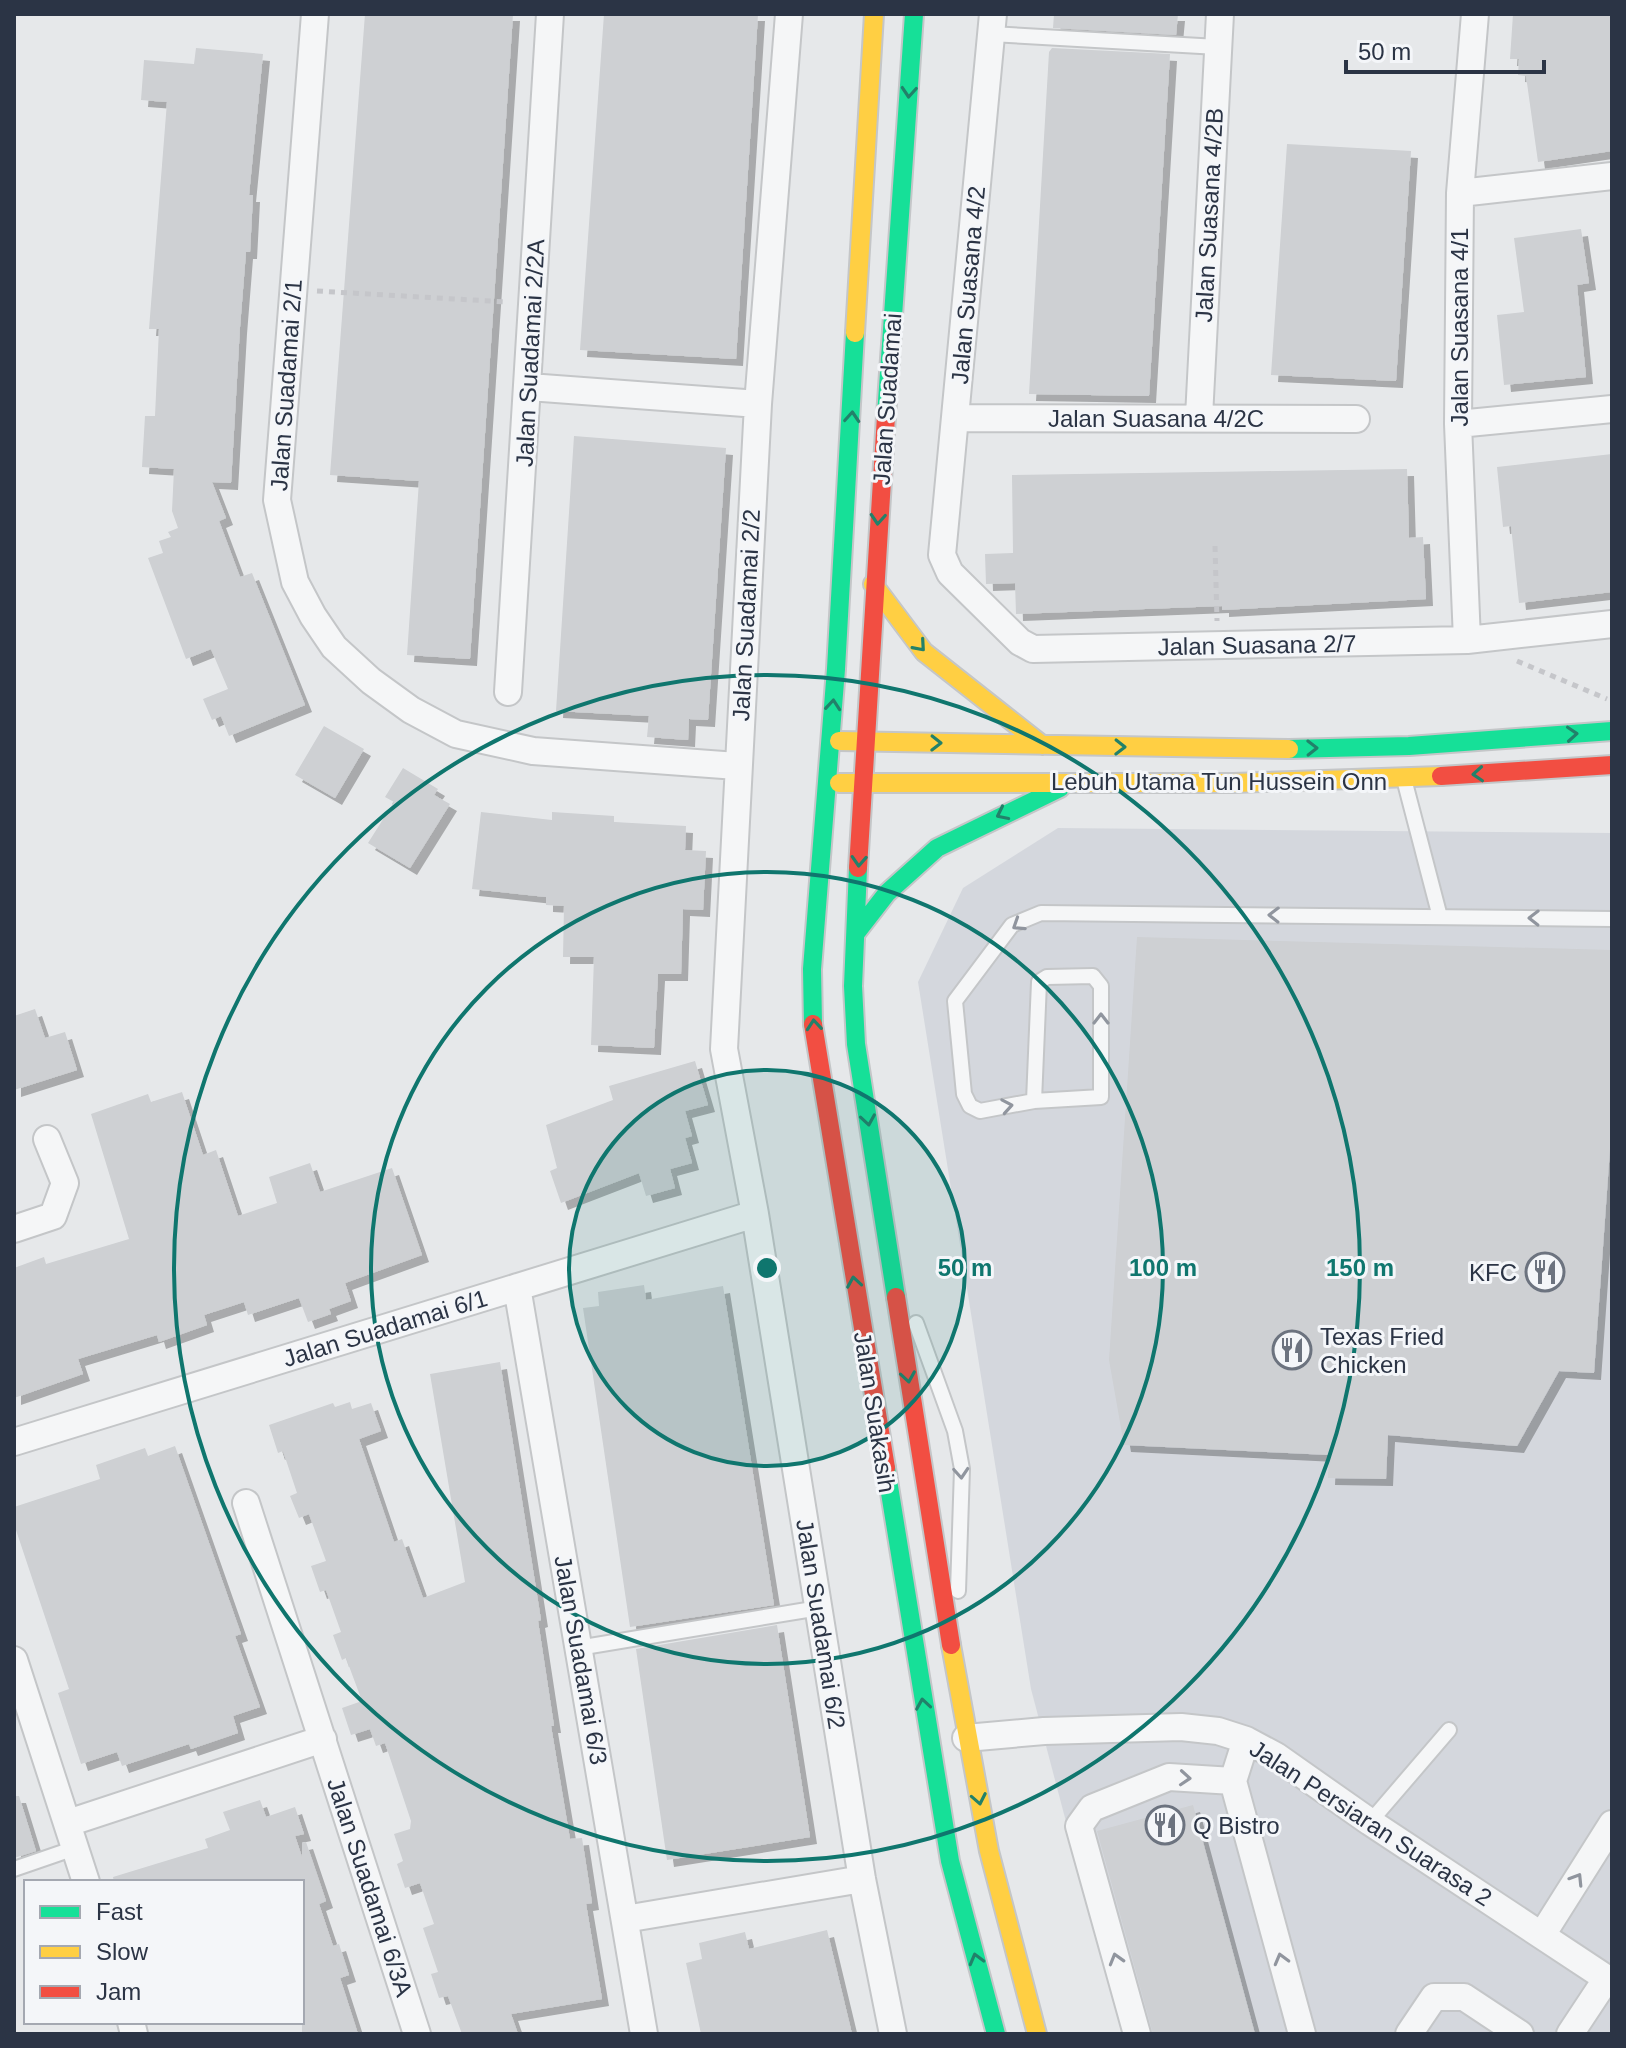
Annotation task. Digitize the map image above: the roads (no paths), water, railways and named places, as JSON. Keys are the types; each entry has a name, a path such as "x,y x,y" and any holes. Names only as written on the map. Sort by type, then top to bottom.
{"main road":[{"name":"Jalan Suadamai","path":"826,782 874,14"},
{"name":"Jalan Suadamai","path":"862,783 873,584 914,14"},
{"path":"873,584 924,652 1042,745"},
{"name":"Lebuh Utama Tun Hussein Onn","path":"830,741 1234,750 1409,746 1612,731"},
{"name":"Lebuh Utama Tun Hussein Onn","path":"826,782 1404,779 1612,765"},
{"name":"Jalan Suakasih","path":"826,782 812,969 818,1062 948,1847 996,2034"},
{"path":"856,933 887,893 937,848 1073,782"},
{"name":"Jalan Suakasih","path":"862,783 856,933 856,1044 966,1738 989,1851 1037,2034"}],"street":[{"name":"Jalan Suadamai 2/1","path":"315,14 277,500 295,582 334,647 401,702 456,734 533,751 737,766"},
{"name":"Jalan Suadamai 2/2A","path":"508,692 550,14"},
{"name":"Jalan Suadamai 2/2","path":"755,1214 724,1049 758,404 789,14"},
{"name":"Jalan Suasana 4/2B","path":"1199,417 1220,14"},
{"name":"Jalan Suasana 4/1","path":"1467,640 1458,424 1460,193 1475,14"},
{"name":"Jalan Suasana 4/2","path":"942,555 992,24"},
{"path":"1460,193 1612,176"},
{"path":"529,387 758,404"},
{"path":"1458,424 1612,409"},
{"name":"Jalan Suasana 4/2C","path":"955,418 1356,419"},
{"name":"Jalan Suasana 2/7","path":"942,555 950,573 1020,642 1033,649 1467,640 1612,624"},
{"path":"14,1229 53,1216 65,1183 47,1139"},
{"name":"Jalan Suadamai 6/1","path":"14,1442 755,1214"},
{"name":"Jalan Suadamai 6/2","path":"755,1214 862,1879 893,2034"},
{"name":"Jalan Suadamai 6/3","path":"517,1287 644,2034"},
{"name":"Jalan Suadamai 6/3A","path":"246,1503 417,2034"},
{"path":"14,1660 85,1880"},
{"name":"Jalan Persiaran Suarasa 2","path":"966,1738 1044,1731 1181,1727 1218,1731 1246,1740 1276,1756 1370,1822 1610,1980"},
{"path":"72,1835 323,1739"},
{"path":"1246,1740 1233,1781 1302,2034"},
{"path":"1137,2034 1079,1826 1092,1808 1169,1777 1233,1781"},
{"path":"1542,1935 1612,1824"},
{"path":"625,1919 862,1879"},
{"path":"1570,2034 1610,1980"},
{"path":"1409,2034 1434,1997 1464,1997 1520,2034"}],"lane":[{"path":"992,24 1218,47"},
{"path":"1404,779 1440,917"},
{"path":"1034,1101 1039,982 1047,977 1093,976 1101,986 1101,1097 1034,1101 980,1111 970,1106 964,1094 955,1001 1012,925 1041,913 1612,919"},
{"path":"886,1240 955,1431 962,1469 953,1659"},
{"path":"578,1648 819,1608"},
{"path":"1370,1822 1449,1730"},
{"path":"14,1869 72,1835"}],"place":[{"name":"KFC","path":"1545,1272"},
{"name":"Texas Fried Chicken","path":"1292,1350"},
{"name":"Q Bistro","path":"1165,1825"}]}
